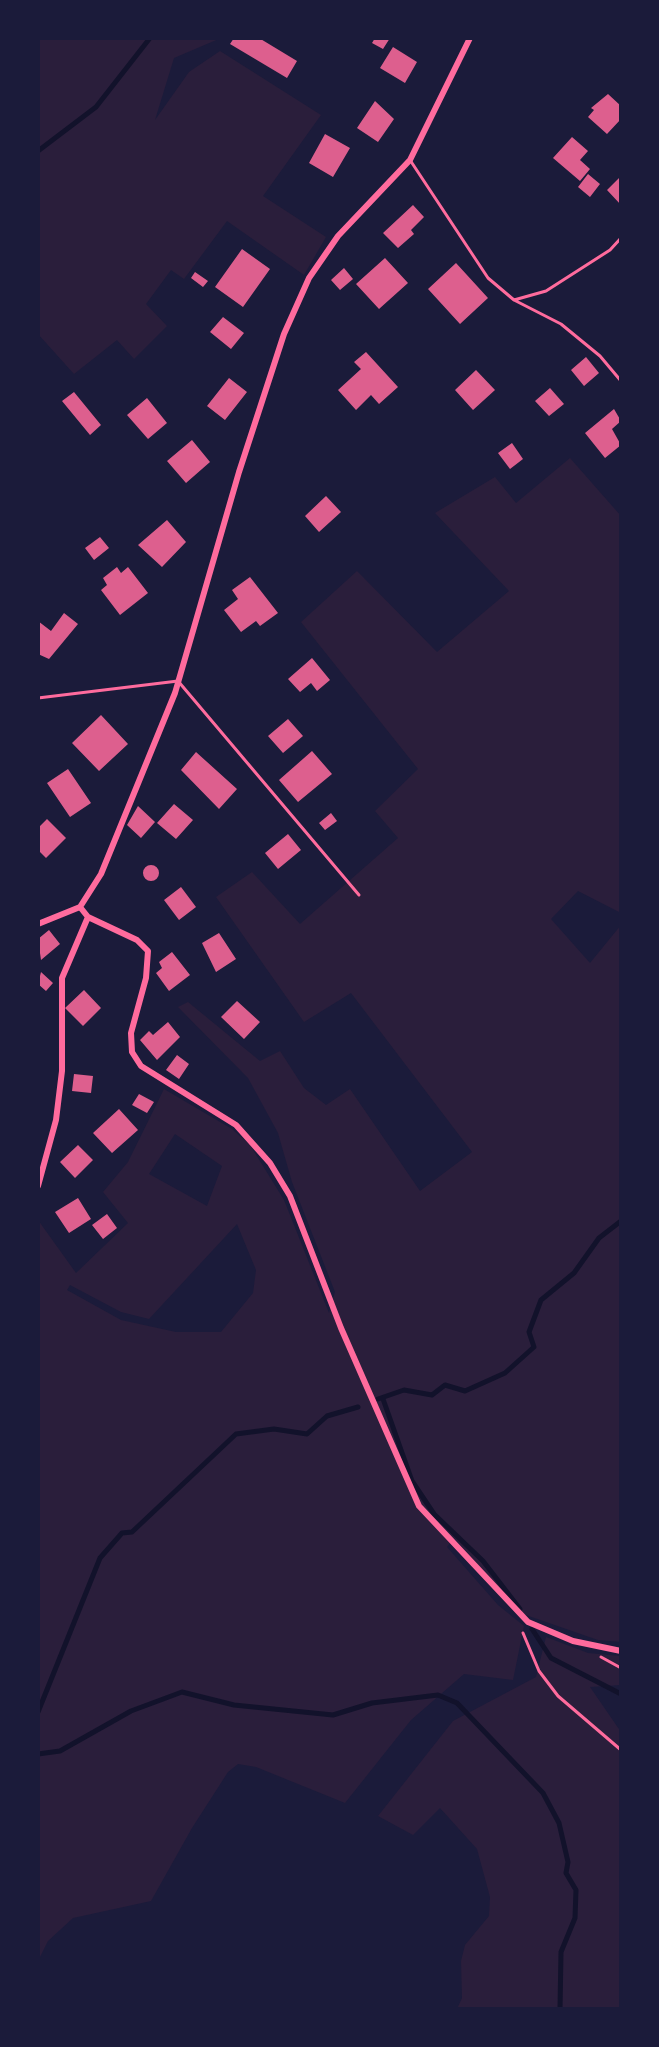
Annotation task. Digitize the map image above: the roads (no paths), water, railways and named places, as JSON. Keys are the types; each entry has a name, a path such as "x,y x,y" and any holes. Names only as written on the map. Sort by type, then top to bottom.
{"street":[{"path":"38,924 80,907 101,874 178,681 243,458 284,334 303,292 338,236 410,160 470,38"},
{"path":"80,907 88,917 137,940 148,951 146,978 131,1033 132,1052 141,1066 236,1125 270,1163 290,1196 341,1328 419,1506 528,1622 602,1649 621,1651"},
{"path":"38,1186 56,1120 62,1071 62,978 88,917"}],"lane":[{"path":"410,160 488,278 514,300 561,324 600,356 621,381"},
{"path":"514,300 546,291 621,238"},
{"path":"38,698 178,681 359,895"}],"waterway":[{"path":"38,151 96,107 150,38"},
{"path":"378,1399 404,1390 432,1395 445,1385 465,1391 505,1373 534,1347 529,1332 541,1300 574,1273 599,1238 621,1221"},
{"path":"383,1399 412,1481 434,1514 483,1561 520,1609"},
{"path":"38,1712 100,1558 122,1533 132,1532 236,1434 274,1429 307,1434 327,1416 358,1407"},
{"path":"532,1629 551,1658 621,1694"},
{"path":"38,1754 60,1751 131,1711 182,1692 234,1705 333,1715 372,1703 438,1695 457,1703 543,1793 559,1823 568,1862 566,1873 576,1890 575,1918 561,1952 560,2009"}]}
